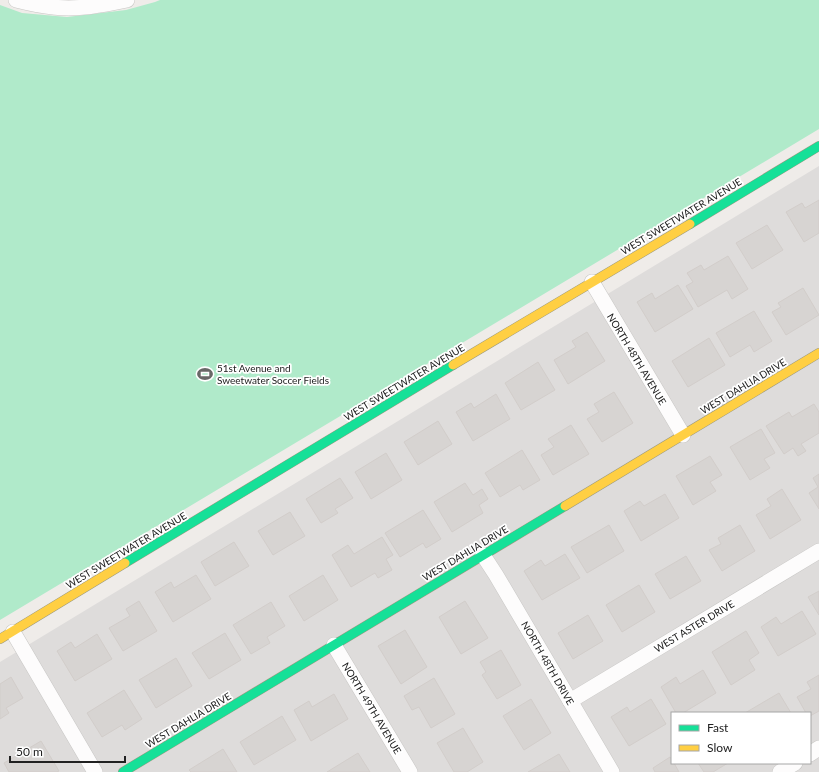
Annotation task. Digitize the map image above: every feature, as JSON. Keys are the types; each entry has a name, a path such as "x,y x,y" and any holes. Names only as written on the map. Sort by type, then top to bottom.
{"street":[{"path":"16,0 53,8 92,6 127,0"},
{"name":"WEST SWEETWATER AVENUE","path":"6,635 819,146"},
{"name":"NORTH 48TH AVENUE","path":"592,282 682,435"},
{"name":"WEST DAHLIA DRIVE","path":"123,772 819,353"},
{"name":"WEST ASTER DRIVE","path":"570,701 819,551"},
{"name":"NORTH 48TH DRIVE","path":"483,555 612,772"},
{"path":"6,635 95,772"},
{"name":"NORTH 49TH AVENUE","path":"334,644 410,772"},
{"path":"780,772 793,764"}],"shaded area":[{"path":"819,166 819,772 0,772 0,662"}],"green space":[{"name":"51st Avenue and Sweetwater Soccer Fields","path":"160,0 819,0 819,129 0,620 0,5 22,13 67,17 126,10"}],"building":[{"path":"819,200 819,233 804,242 786,212 802,203 805,208"},
{"path":"767,225 783,250 752,269 736,243"},
{"path":"728,256 748,289 732,299 727,290 698,307 686,286 693,282 687,273 701,265 704,270"},
{"path":"678,285 693,309 655,332 637,302 652,293 655,299"},
{"path":"803,288 819,315 786,335 772,312 781,307 778,303"},
{"path":"754,311 772,341 754,352 750,345 730,357 716,333"},
{"path":"587,332 605,361 568,384 554,360 576,347 572,341"},
{"path":"709,338 725,365 688,387 672,361"},
{"path":"538,362 555,390 521,410 505,383"},
{"path":"614,392 633,423 602,442 587,419 599,412 594,404"},
{"path":"496,394 510,419 473,441 456,412 471,403 474,408"},
{"path":"814,404 819,412 819,433 801,444 806,451 798,456 793,448 784,454 766,426 789,412 792,417"},
{"path":"438,421 452,444 418,465 404,442"},
{"path":"571,425 589,454 553,475 541,455 554,447 548,439"},
{"path":"761,429 775,453 764,459 770,468 750,480 730,447"},
{"path":"522,450 540,480 523,490 520,485 500,497 485,473"},
{"path":"386,453 402,480 371,499 355,472"},
{"path":"710,456 722,475 710,482 716,491 693,505 676,476"},
{"path":"819,474 819,509 809,493 818,487 813,478"},
{"path":"340,478 353,498 335,509 338,513 321,523 306,499"},
{"path":"465,483 473,495 482,489 488,499 479,505 483,513 452,532 434,502"},
{"path":"782,489 801,520 770,539 756,515 771,506 767,499"},
{"path":"665,494 679,518 641,541 624,511 640,501 644,506"},
{"path":"423,510 441,539 426,548 423,543 400,557 385,533"},
{"path":"290,512 305,536 273,555 258,531"},
{"path":"609,525 624,551 587,573 571,547"},
{"path":"740,525 755,551 722,571 709,550 721,544 718,538"},
{"path":"382,537 393,555 386,559 392,570 378,578 375,573 351,587 332,555 348,545 354,554"},
{"path":"234,542 249,566 215,586 201,562"},
{"path":"565,554 580,578 542,600 524,571 541,560 545,566"},
{"path":"686,556 701,581 670,599 655,574"},
{"path":"196,575 211,599 173,622 155,592 171,582 174,588"},
{"path":"323,575 338,600 304,621 289,596"},
{"path":"639,585 655,612 622,632 606,605"},
{"path":"819,591 819,615 808,597"},
{"path":"139,601 157,631 123,651 109,628 130,616 126,609"},
{"path":"465,601 488,638 461,654 439,617"},
{"path":"271,602 285,626 267,637 270,643 251,654 233,625"},
{"path":"802,611 816,634 778,656 761,627 776,617 781,624"},
{"path":"588,615 603,641 573,659 558,633"},
{"path":"405,630 427,667 401,684 378,646"},
{"path":"746,631 759,653 749,660 755,670 731,685 712,652"},
{"path":"225,633 241,660 209,679 192,653"},
{"path":"97,634 112,659 75,681 57,651 71,642 75,648"},
{"path":"501,650 521,685 497,699 482,675 486,672 480,662"},
{"path":"176,658 192,686 156,708 139,680"},
{"path":"703,670 716,693 685,712 675,712 661,687 676,677 680,684"},
{"path":"819,675 819,711 811,715 811,712 805,712 797,697 811,689 807,682"},
{"path":"11,677 23,698 6,708 9,713 0,719 0,684"},
{"path":"434,678 455,714 431,728 419,707 412,710 404,696"},
{"path":"124,690 142,719 125,730 122,725 102,737 87,713"},
{"path":"779,693 790,712 747,712"},
{"path":"334,694 348,719 311,741 294,710 309,701 312,707"},
{"path":"531,699 551,733 524,750 503,716"},
{"path":"651,699 666,724 629,746 611,717 627,707 630,712"},
{"path":"282,716 296,740 254,765 240,742"},
{"path":"463,728 483,762 467,772 454,772 437,743"},
{"path":"41,741 59,771 9,772 4,763"},
{"path":"223,749 237,772 191,772 189,770"},
{"path":"358,753 370,772 327,772"},
{"path":"559,754 570,772 528,772"},
{"path":"670,757 671,764 675,764 679,772 655,772 653,768"},
{"path":"699,764 726,764 713,772 704,772"}],"traffic: fast":[{"path":"690,224 819,146"},
{"path":"125,563 453,365"},
{"path":"123,772 565,506"}],"traffic: slow":[{"path":"453,365 690,224"},
{"path":"565,506 819,353"},
{"path":"0,639 125,563"}],"place":[{"name":"51st Avenue and Sweetwater Soccer Fields","path":"205,374"}]}
